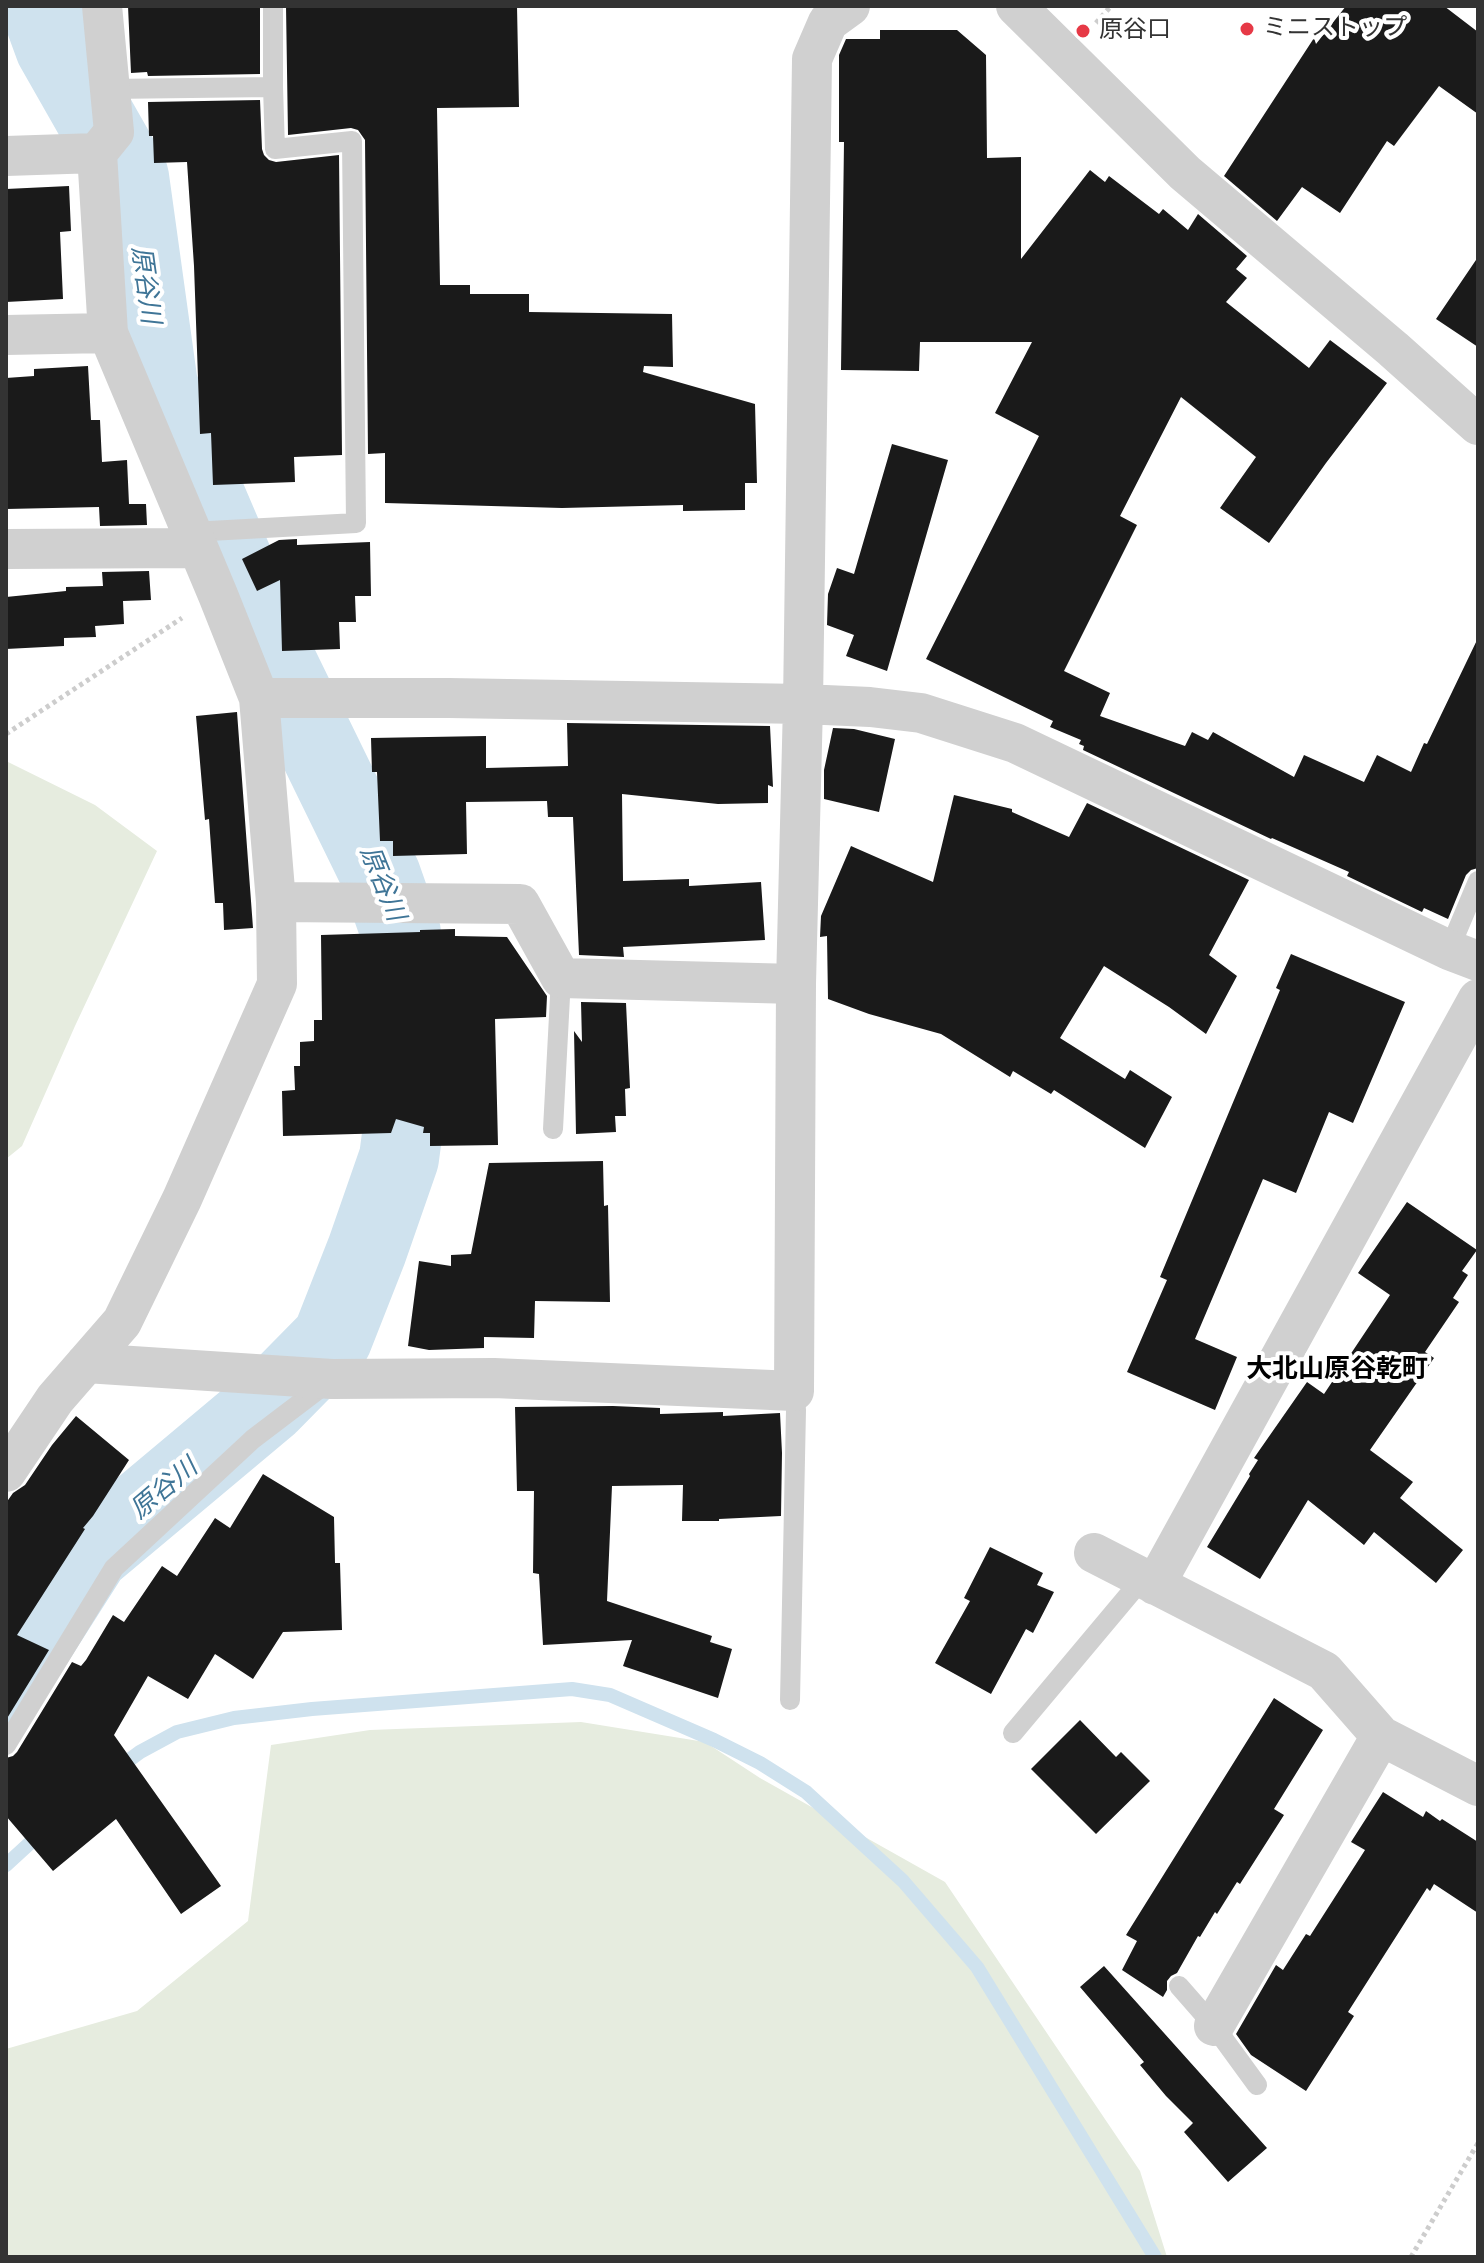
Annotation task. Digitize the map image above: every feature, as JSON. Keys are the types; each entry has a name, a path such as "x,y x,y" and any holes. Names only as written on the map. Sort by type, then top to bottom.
{"street":[{"path":"6,1472 55,1399 122,1322 182,1199 277,984 276,902 259,698 108,333 97,153 114,132 102,6"},
{"path":"86,1363 332,1379 494,1378 794,1391 796,984 812,59 828,22 850,6"},
{"path":"1016,6 1185,173 1382,339 1478,425"},
{"path":"6,156 97,153"},
{"path":"6,335 108,333"},
{"path":"6,549 194,540"},
{"path":"259,698 803,704 921,713 1015,743 1464,955"},
{"path":"276,902 520,904 561,978 796,984"},
{"path":"1149,1581 1478,999"},
{"path":"1094,1553 1324,1671 1381,1736 1478,1786"},
{"path":"1214,2026 1381,1736"}],"lane":[{"path":"194,540 356,523 352,141 275,149 273,6"},
{"path":"108,89 273,87"},
{"path":"1464,955 1478,881"},
{"path":"553,1129 561,978"},
{"path":"6,1745 114,1568 253,1439 332,1379"},
{"path":"790,1700 794,1391"},
{"path":"1013,1733 1149,1581"},
{"path":"1179,1986 1214,2026 1257,2085"}],"path":[{"path":"6,734 218,595"},
{"path":"1411,2257 1478,2143"}],"shaded area":[{"path":"6,761 95,805 157,851 22,1146 6,1159"},
{"path":"581,1722 705,1742 760,1778 945,1882 1140,2171 1167,2257 6,2257 6,2049 137,2011 248,1921 271,1745 370,1730"}],"building":[{"path":"128,6 260,6 260,74 148,76 147,72 131,73"},
{"path":"286,6 517,6 519,107 437,108 440,285 470,285 470,294 529,294 529,312 672,314 673,367 644,366 643,372 755,404 757,483 745,483 745,510 683,511 683,505 562,508 385,503 385,453 368,454 365,140 358,130 351,128 288,135"},
{"path":"1346,6 1444,6 1478,32 1478,114 1439,86 1394,146 1387,141 1340,213 1302,187 1277,221 1224,176 1314,38 1316,44"},
{"path":"880,30 957,30 986,55 987,158 1021,157 1021,259 1090,170 1105,182 1109,176 1159,214 1163,209 1188,230 1198,214 1247,256 1236,269 1247,278 1226,302 1309,368 1330,340 1387,383 1269,543 1220,508 1256,457 1181,397 1120,516 1137,525 1064,671 1110,693 1100,716 1185,746 1192,732 1208,740 1213,732 1294,777 1304,755 1364,782 1377,755 1411,772 1478,638 1478,868 1466,875 1448,919 1424,908 1422,912 1347,876 1349,872 1271,839 1083,750 1084,746 1079,744 1081,740 1050,727 1053,721 926,659 1039,436 995,413 1032,342 920,342 919,371 841,370 844,142 839,142 839,55 846,39 880,39"},
{"path":"260,100 262,149 269,160 276,162 339,155 342,455 294,457 295,482 213,485 211,433 200,434 187,162 154,163 148,102"},
{"path":"69,186 71,231 60,232 63,299 6,302 6,189"},
{"path":"1478,257 1478,347 1436,319"},
{"path":"88,366 91,420 100,420 102,462 127,460 129,504 146,504 147,525 100,526 99,507 6,509 6,378 34,376 34,369"},
{"path":"892,444 948,460 887,671 846,656 854,635 827,625 828,594 837,568 854,574"},
{"path":"297,539 297,545 370,542 371,596 355,596 356,622 339,622 340,649 282,651 280,580 257,591 242,559 279,540"},
{"path":"149,571 151,600 123,601 124,624 95,626 96,637 64,638 64,646 6,649 6,597 66,591 66,587 103,586 102,572"},
{"path":"237,712 253,928 224,930 223,903 215,903 209,819 205,820 196,716"},
{"path":"567,723 770,726 773,787 768,785 768,803 718,804 622,794 623,881 689,879 689,886 761,882 765,940 623,947 624,957 579,955 573,817 548,817 547,801 466,802 467,854 393,856 393,841 380,841 377,772 372,772 371,738 486,736 486,768 568,766"},
{"path":"833,728 854,729 895,739 879,812 824,799 824,770"},
{"path":"954,795 1012,809 1012,812 1069,837 1087,803 1249,880 1209,955 1237,976 1206,1034 1104,966 1060,1038 1125,1079 1130,1070 1172,1097 1145,1148 1054,1090 1051,1094 1013,1071 1010,1077 941,1034 828,999 827,936 820,937 821,916 851,846 933,882"},
{"path":"455,929 455,936 507,937 547,996 546,1017 495,1019 498,1145 430,1146 430,1133 423,1133 424,1127 396,1119 391,1133 283,1136 282,1091 295,1090 294,1066 300,1066 300,1042 314,1041 314,1020 322,1020 321,935"},
{"path":"1291,954 1405,1002 1353,1123 1329,1112 1296,1193 1263,1179 1195,1339 1237,1357 1215,1410 1127,1372 1167,1280 1160,1277 1280,990 1276,988"},
{"path":"581,1002 626,1003 630,1088 625,1089 626,1116 615,1116 616,1132 576,1134 574,1031 582,1042"},
{"path":"603,1161 604,1206 608,1205 610,1302 535,1301 534,1338 484,1337 484,1348 429,1350 408,1346 419,1261 451,1266 451,1255 471,1254 489,1163"},
{"path":"1407,1202 1477,1250 1462,1271 1468,1275 1453,1298 1459,1302 1425,1352 1434,1358 1370,1450 1413,1482 1400,1498 1463,1550 1436,1583 1374,1532 1364,1545 1308,1500 1260,1579 1207,1547 1250,1476 1258,1460 1254,1458 1307,1382 1324,1394 1390,1295 1358,1273"},
{"path":"515,1407 660,1408 660,1414 723,1412 723,1416 780,1413 781,1516 682,1521 683,1485 612,1486 607,1601 712,1636 710,1642 732,1649 718,1698 623,1666 632,1640 543,1645 539,1574 533,1573 534,1491 517,1491"},
{"path":"76,1416 129,1460 17,1635 49,1650 6,1720 6,1503 13,1493 25,1485"},
{"path":"263,1474 334,1517 335,1563 340,1563 342,1630 283,1632 253,1679 215,1654 188,1699 148,1676 114,1735 221,1886 181,1914 116,1819 53,1871 6,1816 6,1758 17,1752 72,1662 81,1666 86,1660 113,1615 124,1622 162,1566 177,1576 215,1518 230,1528"},
{"path":"990,1547 1043,1573 1037,1585 1054,1592 1033,1633 1026,1629 991,1694 935,1663 970,1601 964,1598"},
{"path":"1274,1698 1323,1730 1274,1809 1284,1815 1240,1884 1237,1882 1217,1914 1215,1912 1198,1936 1177,1973 1167,1981 1163,1997 1122,1970 1137,1941 1126,1935"},
{"path":"1080,1720 1116,1757 1121,1752 1150,1781 1096,1834 1031,1769"},
{"path":"1383,1792 1423,1817 1426,1811 1440,1821 1442,1819 1478,1842 1478,1913 1434,1884 1430,1891 1427,1888 1348,2012 1354,2016 1306,2091 1251,2055 1236,2034 1276,1965 1283,1970 1306,1934 1310,1936 1365,1850 1351,1842"},
{"path":"1104,1966 1267,2148 1228,2182 1184,2132 1193,2123 1140,2065 1144,2062 1080,1987"}],"waterway":[{"name":"原谷川","path":"6,1685 90,1553 269,1403 332,1339 399,1158 406,1105 401,933 381,876 274,657 158,386 129,177 55,47 40,6"},
{"path":"117,1769 177,1732 234,1718 572,1689 610,1695 714,1740 760,1763 806,1792 903,1881 977,1967 1155,2257"},
{"path":"6,1865 43,1831"}],"place":[{"name":"ミニストップ","path":"1247,29"},
{"name":"原谷口","path":"1083,31"}],"district":[{"name":"大北山原谷乾町","path":"1337,1371"}]}
